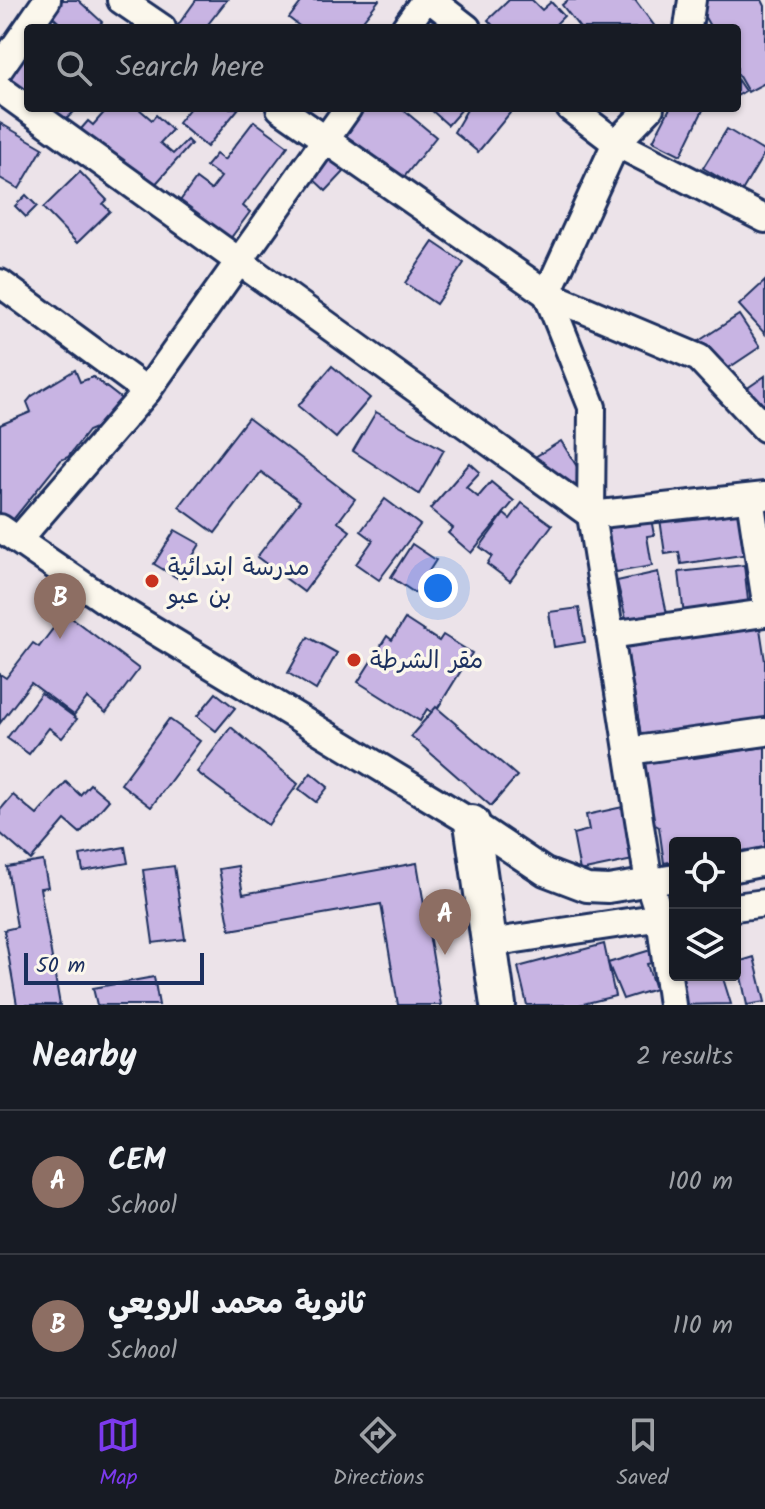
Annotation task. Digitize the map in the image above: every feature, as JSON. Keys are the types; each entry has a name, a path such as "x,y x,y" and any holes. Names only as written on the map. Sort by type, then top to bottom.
{"main road":[{"path":"472,823 498,1005"}],"street":[{"path":"30,24 47,0"},
{"path":"121,0 156,24"},
{"path":"408,24 425,0"},
{"path":"431,0 462,24"},
{"path":"0,68 24,33"},
{"path":"0,89 24,107"},
{"path":"31,112 591,515 758,497 765,596"},
{"path":"286,112 547,294 699,358 765,428"},
{"path":"345,112 147,391 9,534 109,603 565,881 608,889 669,879"},
{"path":"575,112 616,143 765,219"},
{"path":"646,112 616,143 547,294 592,407 591,515 649,883 667,916 672,1005"},
{"path":"0,283 147,391"},
{"path":"610,635 765,613"},
{"path":"628,751 765,732"},
{"path":"741,867 765,862"},
{"path":"741,906 765,903"},
{"path":"489,943 667,916"}],"building":[{"path":"55,0 78,0 102,22 61,24 45,10"},
{"path":"196,0 227,0 208,24 179,24"},
{"path":"303,0 379,0 360,24 297,24 289,18"},
{"path":"509,0 532,0 542,10 551,2 564,16 556,24 492,24 488,20"},
{"path":"568,0 635,0 653,24 577,24 562,5"},
{"path":"695,0 762,0 765,6 765,83 748,92 741,80 741,24 709,24"},
{"path":"24,35 24,94 19,98 0,78"},
{"path":"51,112 74,112 62,123"},
{"path":"104,112 143,112 152,120 156,115 172,130 160,143 173,154 187,140 191,144 152,188 81,129 88,121 93,125"},
{"path":"187,112 236,112 207,147 178,123"},
{"path":"337,112 406,112 436,137 396,187 324,128"},
{"path":"433,112 459,112 448,125"},
{"path":"466,112 511,112 478,152 454,132"},
{"path":"668,112 702,112 681,155 653,141"},
{"path":"254,121 288,146 243,206 250,212 230,239 180,201 196,179 211,190 221,177 206,166 216,154 224,160"},
{"path":"0,123 43,148 19,189 0,178"},
{"path":"727,129 765,152 742,191 703,168"},
{"path":"327,155 344,172 326,191 309,175"},
{"path":"80,172 107,200 103,204 110,211 77,243 43,208"},
{"path":"26,195 37,206 26,217 15,206"},
{"path":"433,242 464,263 436,304 405,283"},
{"path":"765,281 765,334 739,305"},
{"path":"739,315 760,347 712,379 691,346"},
{"path":"332,366 370,398 336,438 298,406"},
{"path":"75,370 80,382 93,377 124,401 107,423 88,431 68,457 61,460 8,526 0,520 0,425 31,412 27,402 32,396"},
{"path":"765,376 765,438 736,396"},
{"path":"376,412 444,450 419,494 353,451"},
{"path":"248,418 355,499 338,522 350,531 304,592 257,557 300,501 261,472 215,533 179,507"},
{"path":"561,441 589,486 571,497 530,460"},
{"path":"470,463 480,472 466,487 478,497 491,482 514,501 471,553 448,533 453,528 430,509"},
{"path":"385,499 420,525 379,580 356,564 373,540 361,531"},
{"path":"522,503 552,525 510,581 487,564 492,556 480,547 504,514 510,519"},
{"path":"742,505 749,554 681,564 679,552 665,554 659,512"},
{"path":"650,513 654,535 647,536 652,566 616,572 606,521"},
{"path":"175,530 200,544 179,579 154,564"},
{"path":"412,544 436,560 415,593 391,577"},
{"path":"744,565 749,609 684,616 679,572"},
{"path":"658,572 667,614 627,623 617,581"},
{"path":"579,608 585,642 554,647 549,612"},
{"path":"65,613 139,669 106,713 87,698 74,715 31,683 0,723 0,674 6,678 33,643 39,647"},
{"path":"405,619 439,641 443,635 472,653 434,714 427,709 420,721 358,682 387,636 392,640"},
{"path":"759,622 765,661 765,723 642,743 626,643"},
{"path":"308,637 337,653 316,690 288,673"},
{"path":"41,693 77,719 62,738 49,728 29,754 7,738"},
{"path":"216,693 235,708 216,731 197,716"},
{"path":"436,707 517,776 491,806 411,736"},
{"path":"169,719 200,741 151,807 121,784"},
{"path":"231,727 298,784 268,825 197,772"},
{"path":"765,747 765,848 741,851 741,837 669,837 669,862 664,863 659,827 652,823 643,756 693,749 694,758"},
{"path":"311,773 328,787 316,802 299,789"},
{"path":"66,782 80,795 90,784 109,800 80,833 65,820 31,860 0,833 0,810 13,795 37,815"},
{"path":"623,807 633,860 580,871 573,834 589,830 586,815"},
{"path":"125,847 128,863 83,871 80,855"},
{"path":"43,861 48,887 40,888 60,1005 17,1005 4,930 17,927 7,867"},
{"path":"417,863 441,1005 398,1005 381,904 230,930 219,869 238,866 243,894"},
{"path":"174,866 185,939 153,943 143,870"},
{"path":"604,944 615,996 579,1005 527,1005 518,967"},
{"path":"654,949 669,968 669,981 724,981 731,1004 672,1005 659,961 647,964 655,989 623,999 608,963"},
{"path":"754,957 765,1002 747,1005 741,961"},
{"path":"154,977 159,1005 97,1005 93,988"}],"place":[{"name":"مدرسة ابتدائية بن عبو","path":"152,581"},
{"name":"ثانوية محمد الرويعي","path":"60,639"},
{"name":"مقر الشرطة","path":"354,660"},
{"name":"CEM","path":"445,955"}]}
